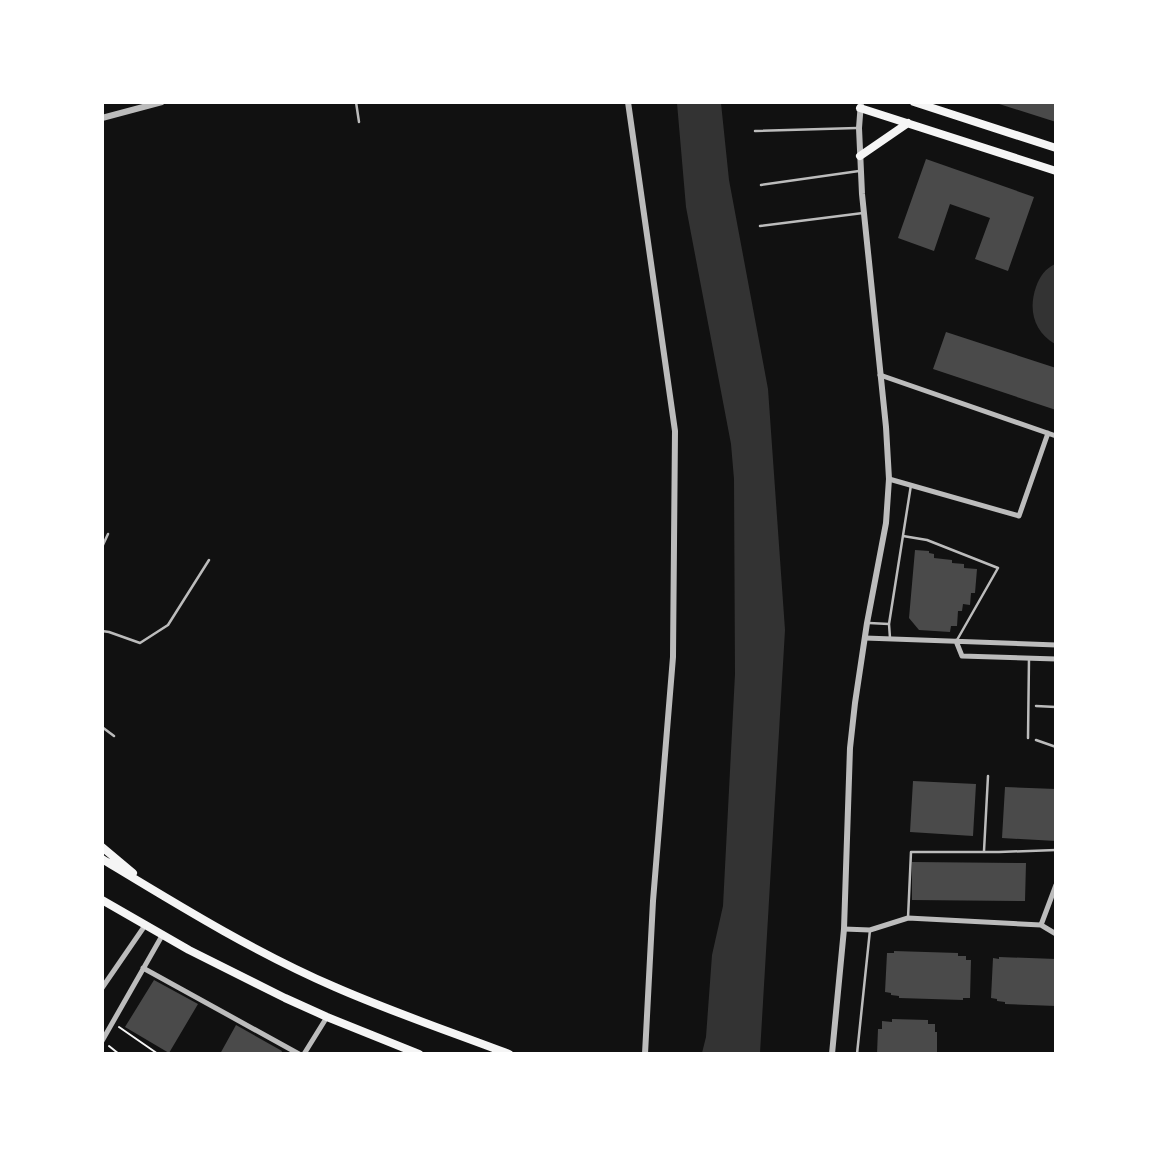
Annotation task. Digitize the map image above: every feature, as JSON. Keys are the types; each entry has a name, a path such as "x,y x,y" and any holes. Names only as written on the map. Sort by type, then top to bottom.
{"main road":[{"path":"914,102 1056,148"},
{"path":"860,105 908,123 1056,170"},
{"path":"860,156 908,123"},
{"path":"102,847 152,889"},
{"path":"102,859 218,929 335,987 509,1054"},
{"path":"102,898 222,966 327,1017 419,1054"}],"street":[{"path":"102,118 162,102"},
{"path":"628,102 675,431 673,657 653,901 646,1054"},
{"path":"832,1054 844,929 850,748 854,703 886,523 889,479 864,213 858,128 860,105"},
{"path":"880,375 1056,436"},
{"path":"889,479 1019,516 1048,433"},
{"path":"865,638 1056,645"},
{"path":"956,641 962,656 1056,659"},
{"path":"1041,925 1056,885"},
{"path":"844,929 870,930 908,918 1041,925 1056,934"},
{"path":"102,988 146,924"},
{"path":"102,1041 163,934"},
{"path":"143,968 299,1054"},
{"path":"304,1054 327,1017"}],"lane":[{"path":"356,102 359,122"},
{"path":"755,131 858,128"},
{"path":"761,185 861,170"},
{"path":"760,226 864,213"},
{"path":"890,639 889,624 911,485"},
{"path":"102,547 108,534"},
{"path":"903,536 927,540 998,568 956,641"},
{"path":"102,631 140,643 168,625 209,560"},
{"path":"867,623 889,624"},
{"path":"1028,738 1029,657"},
{"path":"1036,706 1056,707"},
{"path":"102,727 114,736"},
{"path":"1036,740 1056,747"},
{"path":"984,851 988,776"},
{"path":"908,918 911,852 1056,850"},
{"path":"857,1054 870,930"}],"path":[{"path":"113,1022 158,1054"},
{"path":"108,1046 119,1054"}],"shaded area":[{"path":"677,103 721,103 729,180 768,389 785,630 760,1053 702,1053 706,1037 712,955 723,906 735,674 734,479 731,444 686,207"},
{"path":"1055,264 1055,344 1038,327 1033,312 1033,304 1039,279 1043,273"}],"building":[{"path":"1056,102 1056,122 996,103"},
{"path":"926,159 1034,197 1008,271 975,259 990,218 950,204 934,251 898,238"},
{"path":"946,332 1056,368 1056,410 933,369"},
{"path":"915,550 929,551 929,553 934,554 934,558 952,560 952,563 964,564 964,568 977,569 975,593 971,593 970,605 963,604 962,611 958,611 957,626 951,626 950,632 919,630 909,618"},
{"path":"913,781 976,784 973,836 910,832"},
{"path":"1005,787 1056,789 1056,841 1002,838"},
{"path":"912,862 1026,863 1025,901 912,900"},
{"path":"894,951 958,953 958,956 966,956 966,960 971,960 970,998 963,998 963,1000 899,998 899,996 885,992 887,953 894,953"},
{"path":"999,957 1056,959 1056,1006 1005,1004 1005,1002 991,998 993,958 999,959"},
{"path":"154,980 198,1004 169,1053 125,1027"},
{"path":"892,1019 928,1020 928,1024 935,1024 937,1054 877,1054 878,1029 882,1029 882,1021 892,1022"},
{"path":"236,1025 282,1051 281,1054 220,1054"}]}
